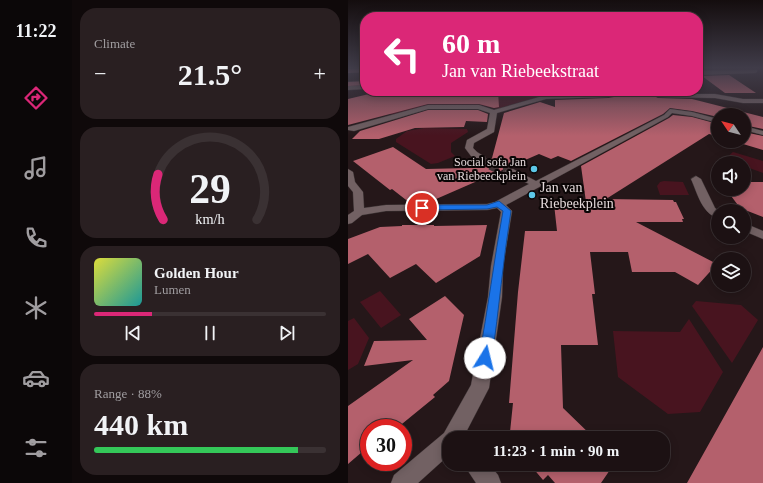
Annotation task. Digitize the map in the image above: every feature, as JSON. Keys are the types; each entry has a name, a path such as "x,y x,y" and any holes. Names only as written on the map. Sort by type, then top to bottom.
{"street":[{"path":"703,95 743,101 763,101"},
{"path":"349,130 428,107 479,107 494,112 546,97 607,96"},
{"path":"660,96 670,111 692,114 711,119"},
{"path":"348,221 359,212 386,208 487,207 499,204 666,116 670,111"},
{"path":"481,157 474,154 469,148 470,142 491,130 490,128 494,112"},
{"path":"751,130 763,133"},
{"path":"510,171 535,184"},
{"path":"348,172 350,182 358,192 359,212"},
{"path":"696,179 711,210"},
{"path":"457,431 480,388 495,298 497,266 507,211 499,204"},
{"path":"751,230 763,235"},
{"path":"402,483 442,448"},
{"path":"481,471 490,483"}],"shaded area":[{"path":"500,96 543,96 498,109 481,105 424,107 392,115 385,111 348,108 375,101"},
{"path":"424,128 467,129 468,132 451,143 451,152 455,156 438,163 431,164 396,142 396,139 407,131"},
{"path":"733,152 746,156 728,156"},
{"path":"751,157 763,161 763,173 751,169"},
{"path":"660,182 683,182 689,195 660,195 657,186"},
{"path":"380,291 401,315 381,328 360,302"},
{"path":"696,301 741,305 758,320 732,363 692,306"},
{"path":"354,318 369,338 358,364 348,370 348,321"},
{"path":"689,319 723,372 700,412 668,414 618,377 613,331 680,332"}],"building":[{"path":"722,91 752,91 756,93 725,93"},
{"path":"361,96 498,96 499,107 494,108 479,104 428,104 348,125 348,99"},
{"path":"613,96 656,96 658,98 692,99 728,108 711,108 711,115 670,108 663,114 571,161 558,156 551,159 539,154 427,203 410,203 392,189 390,190 353,161 393,147 426,169 469,168 492,158 504,113 540,102 555,107 555,100 608,98"},
{"path":"428,110 478,110 488,114 487,122 466,121 464,127 415,128 379,139 352,139 360,131"},
{"path":"751,114 763,117 763,129 751,126"},
{"path":"673,115 692,117 711,122 711,134 709,134 606,199 673,200 676,202 684,219 682,219 683,222 636,222 711,261 711,271 698,285 675,272 632,272 628,252 590,252 595,294 592,294 598,345 561,345 563,408 587,431 510,431 513,403 509,403 518,292 525,231 557,231 554,204 565,202 586,202 581,166"},
{"path":"751,133 763,136 763,150 751,146"},
{"path":"751,182 763,182 763,217 751,212 751,204 737,204 731,196 751,196"},
{"path":"402,225 487,225 480,256 436,283 416,264 390,278 368,254 348,264 348,239 380,227"},
{"path":"445,296 464,315 449,381 433,395 435,397 408,419 360,419 360,454 348,464 348,406 413,360 364,366 374,341 427,340 409,319"},
{"path":"763,347 763,483 687,483 701,458"},
{"path":"535,471 609,471 601,483 555,483 548,475 543,480"}],"tunnel":[{"path":"481,157 482,161 500,170 510,171"}],"place":[{"name":"Social sofa Jan van Riebeeckplein","path":"534,169"},
{"name":"Jan van Riebeekplein","path":"532,195"}],"route":[{"path":"422,208 487,207 499,204 507,211 497,266 495,298 485,358"}]}
